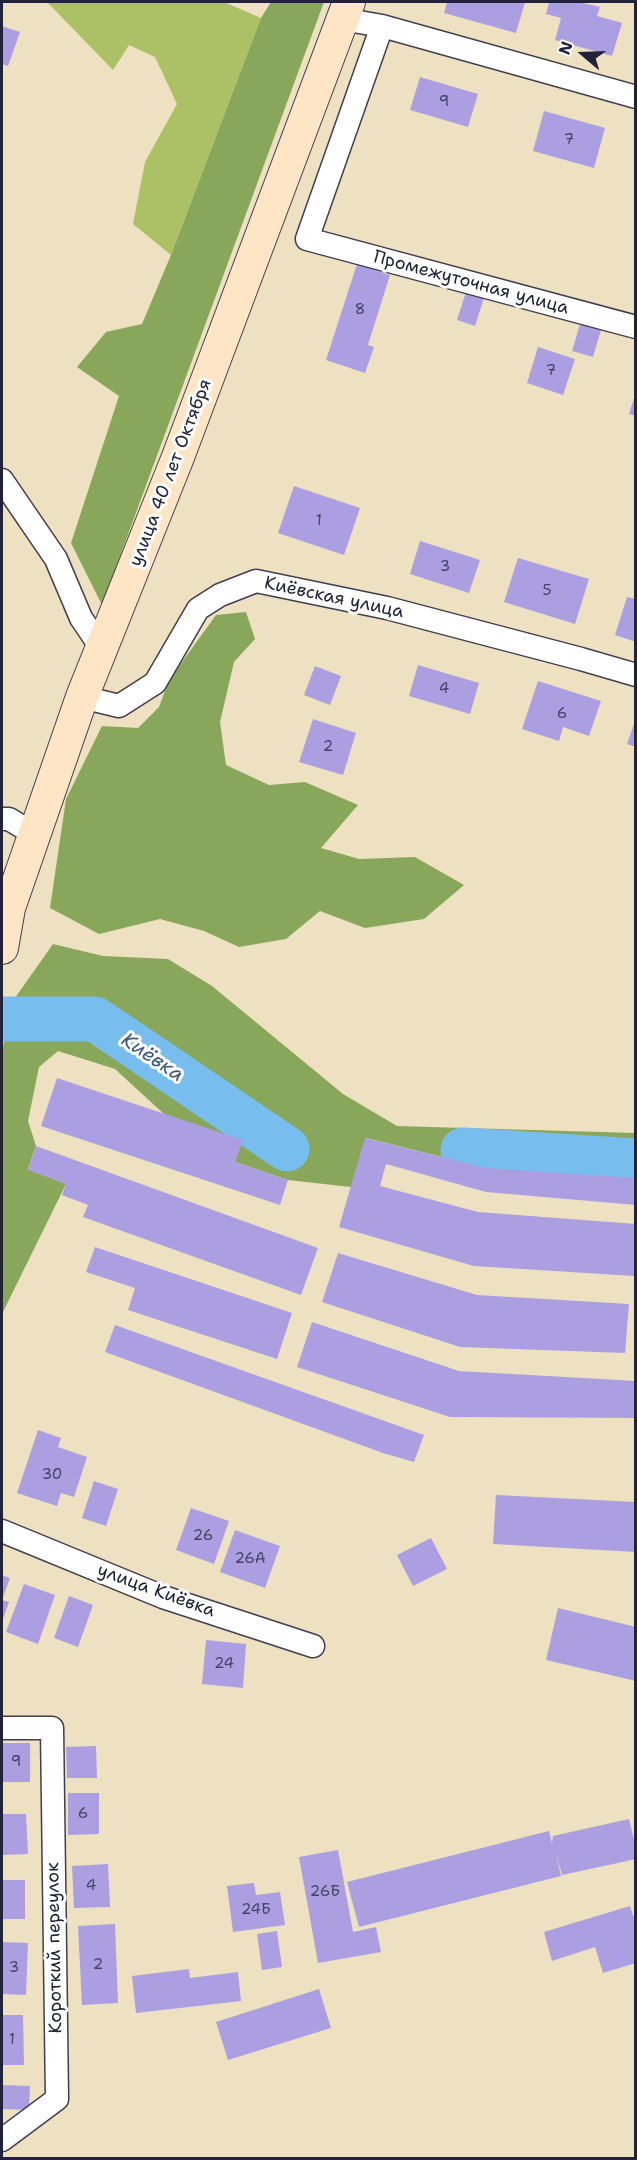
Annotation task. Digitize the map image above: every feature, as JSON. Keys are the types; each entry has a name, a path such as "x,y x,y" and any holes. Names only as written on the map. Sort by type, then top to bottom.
{"main road":[{"name":"улица 40 лет Октября","path":"3,941 9,908 82,697 178,457 346,10"}],"street":[{"path":"346,10 382,26 636,97"},
{"name":"Промежуточная улица","path":"382,26 308,239 636,327"},
{"path":"2,480 56,559 81,618 102,649"},
{"name":"Киёвская улица","path":"82,697 119,706 155,683 198,609 220,595 256,581 387,608 636,675"},
{"path":"2,819 9,819 34,834"},
{"name":"улица Киёвка","path":"2,1531 163,1597 313,1646"},
{"name":"Короткий переулок","path":"2,1728 52,1728 57,2099 2,2140"}],"green space":[{"path":"47,2 224,2 261,18 171,255 133,224 145,162 177,104 155,57 129,45 113,70"},
{"path":"271,2 324,2 102,605 71,543 119,396 77,367 106,332 142,324 171,255 261,18"},
{"path":"246,612 255,639 234,662 220,722 226,765 269,785 305,782 358,805 321,848 359,859 415,857 464,885 424,919 365,928 320,911 286,939 239,947 204,931 160,919 99,934 50,908 66,799 102,726 138,728 159,707 169,680 216,615"},
{"path":"53,944 103,956 168,959 212,986 343,1094 397,1126 635,1133 635,1178 486,1168 366,1138 351,1187 288,1180 235,1162 242,1140 165,1115 115,1069 58,1051 39,1067 28,1121 36,1146 28,1169 66,1184 2,1314 2,1053 10,1005"}],"building":[{"path":"447,2 525,2 516,33 444,13"},
{"path":"549,2 579,2 600,7 597,16 622,23 612,56 555,40 561,18 546,14"},
{"path":"2,26 20,32 8,66 2,64"},
{"path":"420,77 478,94 468,127 410,110"},
{"path":"544,111 605,128 594,168 533,151"},
{"path":"357,264 390,275 368,345 374,347 365,373 326,360"},
{"path":"466,292 484,298 475,326 457,320"},
{"path":"580,324 601,330 593,357 572,351"},
{"path":"538,347 575,359 563,395 527,383"},
{"path":"636,395 636,416 629,414"},
{"path":"294,486 360,508 344,555 278,533"},
{"path":"420,541 480,560 469,593 410,574"},
{"path":"518,558 589,579 575,624 504,602"},
{"path":"627,597 636,599 636,642 615,635"},
{"path":"418,665 479,683 470,714 409,696"},
{"path":"315,666 341,676 330,705 304,695"},
{"path":"538,681 601,701 589,736 563,727 559,741 522,729"},
{"path":"313,719 356,733 343,775 299,762"},
{"path":"636,721 636,747 627,744"},
{"path":"57,1078 243,1140 235,1162 288,1180 280,1205 41,1126"},
{"path":"365,1138 486,1168 636,1178 636,1205 486,1192 386,1164 380,1186 478,1212 636,1224 634,1276 474,1266 339,1227"},
{"path":"36,1146 318,1248 301,1295 83,1217 88,1205 62,1195 66,1184 28,1170"},
{"path":"95,1247 292,1313 277,1359 128,1310 135,1288 86,1272"},
{"path":"338,1253 477,1295 629,1304 625,1353 460,1347 322,1302"},
{"path":"312,1322 459,1371 636,1381 636,1418 450,1417 297,1367"},
{"path":"115,1325 424,1435 414,1462 383,1453 105,1352"},
{"path":"38,1430 61,1438 58,1447 87,1457 74,1497 61,1493 57,1506 17,1493"},
{"path":"94,1481 118,1489 106,1526 82,1518"},
{"path":"496,1495 636,1502 636,1552 493,1544"},
{"path":"191,1508 229,1521 214,1564 176,1550"},
{"path":"235,1530 280,1546 265,1588 220,1572"},
{"path":"431,1538 447,1569 413,1586 397,1555"},
{"path":"2,1575 10,1578 2,1600"},
{"path":"24,1584 55,1595 38,1644 6,1632"},
{"path":"69,1596 93,1605 78,1647 54,1638"},
{"path":"2,1600 9,1602 2,1622"},
{"path":"558,1608 636,1627 636,1681 546,1660"},
{"path":"206,1640 246,1644 243,1688 202,1684"},
{"path":"2,1743 30,1743 30,1782 2,1782"},
{"path":"96,1746 97,1778 67,1778 66,1747"},
{"path":"68,1793 99,1793 99,1834 68,1835"},
{"path":"2,1814 26,1814 28,1854 2,1855"},
{"path":"629,1819 636,1848 636,1859 562,1875 556,1854 561,1876 359,1927 347,1882 549,1831 552,1843 553,1836"},
{"path":"338,1850 353,1932 376,1927 381,1952 318,1963 299,1857"},
{"path":"108,1864 110,1907 74,1908 72,1866"},
{"path":"2,1880 25,1880 25,1919 2,1919"},
{"path":"254,1883 256,1895 280,1892 285,1925 233,1932 227,1886"},
{"path":"630,1906 636,1924 636,1963 603,1973 595,1947 552,1961 544,1932"},
{"path":"115,1924 118,2003 82,2005 78,1926"},
{"path":"277,1931 282,1967 262,1970 257,1934"},
{"path":"2,1942 28,1943 26,1995 2,1994"},
{"path":"189,1969 190,1978 238,1972 241,2001 136,2013 132,1976"},
{"path":"319,1989 331,2028 228,2060 216,2022"},
{"path":"2,2015 23,2015 24,2065 2,2065"},
{"path":"2,2085 30,2086 29,2110 2,2109"}],"waterway":[{"name":"Киёвка","path":"2,1019 95,1019 287,1149"},
{"name":"Киёвка","path":"463,1150 636,1161"}]}
